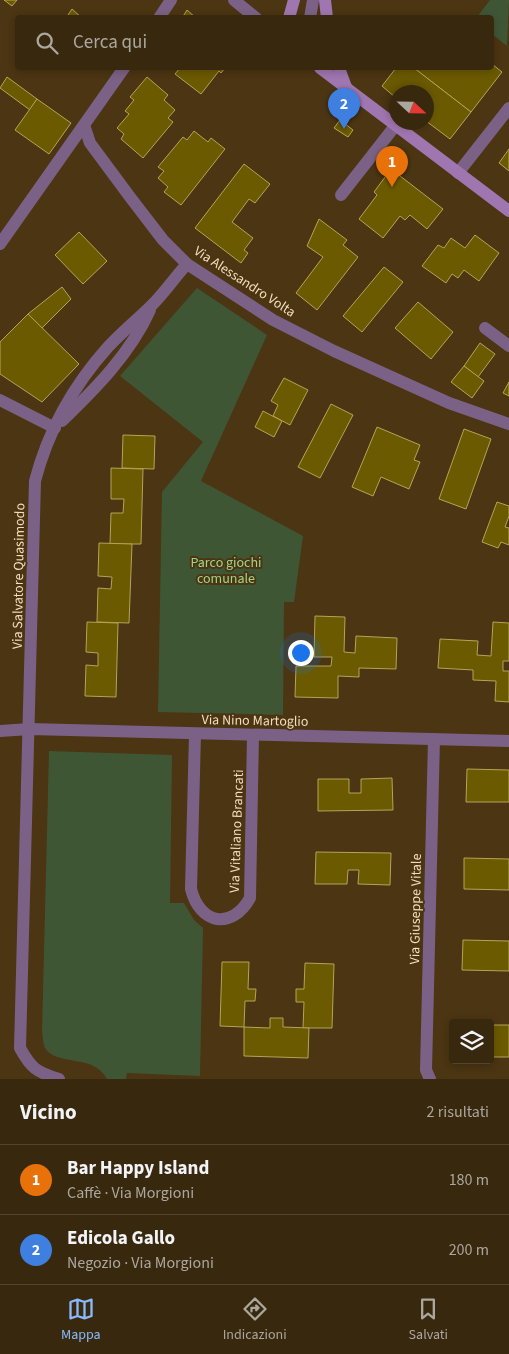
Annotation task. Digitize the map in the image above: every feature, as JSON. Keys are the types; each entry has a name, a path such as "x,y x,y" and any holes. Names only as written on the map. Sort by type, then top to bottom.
{"main road":[{"path":"290,15 294,0"},
{"path":"325,0 327,15"},
{"path":"323,70 389,121"},
{"path":"340,70 346,88"},
{"path":"400,130 509,211"}],"street":[{"path":"161,15 171,0"},
{"path":"234,0 252,15"},
{"path":"310,15 313,0"},
{"path":"0,244 123,70"},
{"path":"458,173 509,108"},
{"name":"Via Alessandro Volta","path":"84,124 90,143 163,240 187,264 273,320 325,346 449,403 509,424"},
{"path":"341,195 392,130"},
{"name":"Via Salvatore Quasimodo","path":"59,1079 42,1074 30,1066 20,1048 30,729 35,481 42,457 55,428 83,377 109,346 153,304 187,264"},
{"name":"Via Salvatore Quasimodo","path":"55,428 100,384 142,329 153,304"},
{"path":"485,328 509,346"},
{"path":"0,400 55,428"},
{"name":"Via Nino Martoglio","path":"0,731 30,729 509,741"},
{"name":"Via Vitaliano Brancati","path":"195,734 191,889 195,903 203,913 213,918 225,919 235,917 244,910 250,898 253,735"},
{"name":"Via Giuseppe Vitale","path":"430,1079 426,1070 434,740"}],"green space":[{"path":"490,0 509,0 507,46 494,36 494,15 479,15"},
{"name":"Parco giochi comunale","path":"197,288 267,335 201,481 303,536 294,602 284,602 283,715 158,712 162,492 203,442 120,376"},
{"path":"49,751 172,755 170,903 184,903 194,920 203,928 200,1076 127,1073 126,1079 107,1079 101,1071 93,1066 58,1057 51,1054 45,1048 42,1032"}],"building":[{"path":"4,0 17,0 12,6"},
{"path":"72,9 79,15 68,15"},
{"path":"187,10 193,15 184,15"},
{"path":"494,66 502,72 471,112 417,70 494,70"},
{"path":"178,70 223,70 221,73 219,71 201,94 175,74"},
{"path":"394,70 417,70 471,112 450,139 434,127 434,85 389,85 389,92 382,86"},
{"path":"7,77 37,99 30,110 0,88"},
{"path":"147,77 168,95 164,100 175,110 168,118 173,122 143,158 121,139 124,134 117,128 129,114 125,111 134,100 130,97"},
{"path":"37,99 71,123 49,154 15,130"},
{"path":"340,120 353,130 348,137 334,128"},
{"path":"194,131 208,142 211,138 225,149 181,205 164,192 168,187 158,178 164,171 158,167 183,137 187,140"},
{"path":"509,149 509,171 499,163"},
{"path":"244,164 270,184 255,203 249,199 232,222 253,238 244,250 248,253 241,263 195,228"},
{"path":"391,169 443,209 427,229 410,215 405,220 400,216 383,238 359,219 377,195 374,192"},
{"path":"319,219 347,240 343,245 358,257 317,310 296,293 323,257 307,246"},
{"path":"79,232 107,261 83,284 55,255"},
{"path":"475,235 499,253 479,281 464,270 458,278 452,274 446,283 422,266 438,245 444,248 451,238 465,248"},
{"path":"384,267 403,282 362,332 343,316"},
{"path":"62,287 71,299 42,328 28,314"},
{"path":"418,302 453,332 431,359 395,328"},
{"path":"28,314 79,364 42,402 0,374 0,342"},
{"path":"480,343 495,354 478,377 464,366"},
{"path":"464,366 484,381 472,398 451,382"},
{"path":"284,378 308,390 290,425 273,416 278,405 271,401"},
{"path":"509,382 509,396 503,393"},
{"path":"331,404 353,415 320,478 298,467"},
{"path":"263,411 282,421 274,437 255,427"},
{"path":"377,427 420,445 414,460 420,462 409,489 381,477 373,496 352,487"},
{"path":"464,429 491,439 466,509 439,499"},
{"path":"123,435 155,436 154,469 122,468"},
{"path":"111,468 143,469 141,544 110,544 111,513 123,513 124,499 111,499"},
{"path":"497,502 509,506 509,516 505,527 509,528 509,545 501,542 498,548 482,542"},
{"path":"99,543 132,544 129,623 97,622 98,588 111,589 112,577 98,576"},
{"path":"315,616 345,617 344,652 355,653 356,636 397,638 396,669 359,668 359,677 338,676 338,698 295,697 296,666 331,666 332,657 314,657"},
{"path":"87,622 118,623 116,697 85,696 86,665 98,666 98,653 86,652"},
{"path":"493,622 509,623 509,661 503,661 503,671 509,671 509,702 495,701 496,681 473,680 473,670 438,668 440,639 478,641 477,655 491,656"},
{"path":"467,769 509,770 509,802 466,802"},
{"path":"392,778 393,810 318,811 318,779 349,779 349,793 361,793 361,779"},
{"path":"316,852 391,853 390,885 358,884 359,870 348,870 347,884 315,884"},
{"path":"464,858 509,859 509,890 464,889"},
{"path":"463,940 509,941 509,971 462,970"},
{"path":"222,962 249,962 248,989 256,989 255,1001 245,1001 244,1027 220,1026"},
{"path":"305,963 334,964 332,1028 303,1028 304,1002 296,1002 296,989 304,989"},
{"path":"270,1018 283,1018 283,1027 309,1028 308,1058 244,1056 244,1027 270,1028"},
{"path":"494,1025 509,1025 509,1057 494,1057"}],"place":[{"name":"Edicola Gallo","path":"344,129"},
{"name":"Bar Happy Island","path":"392,187"}]}
